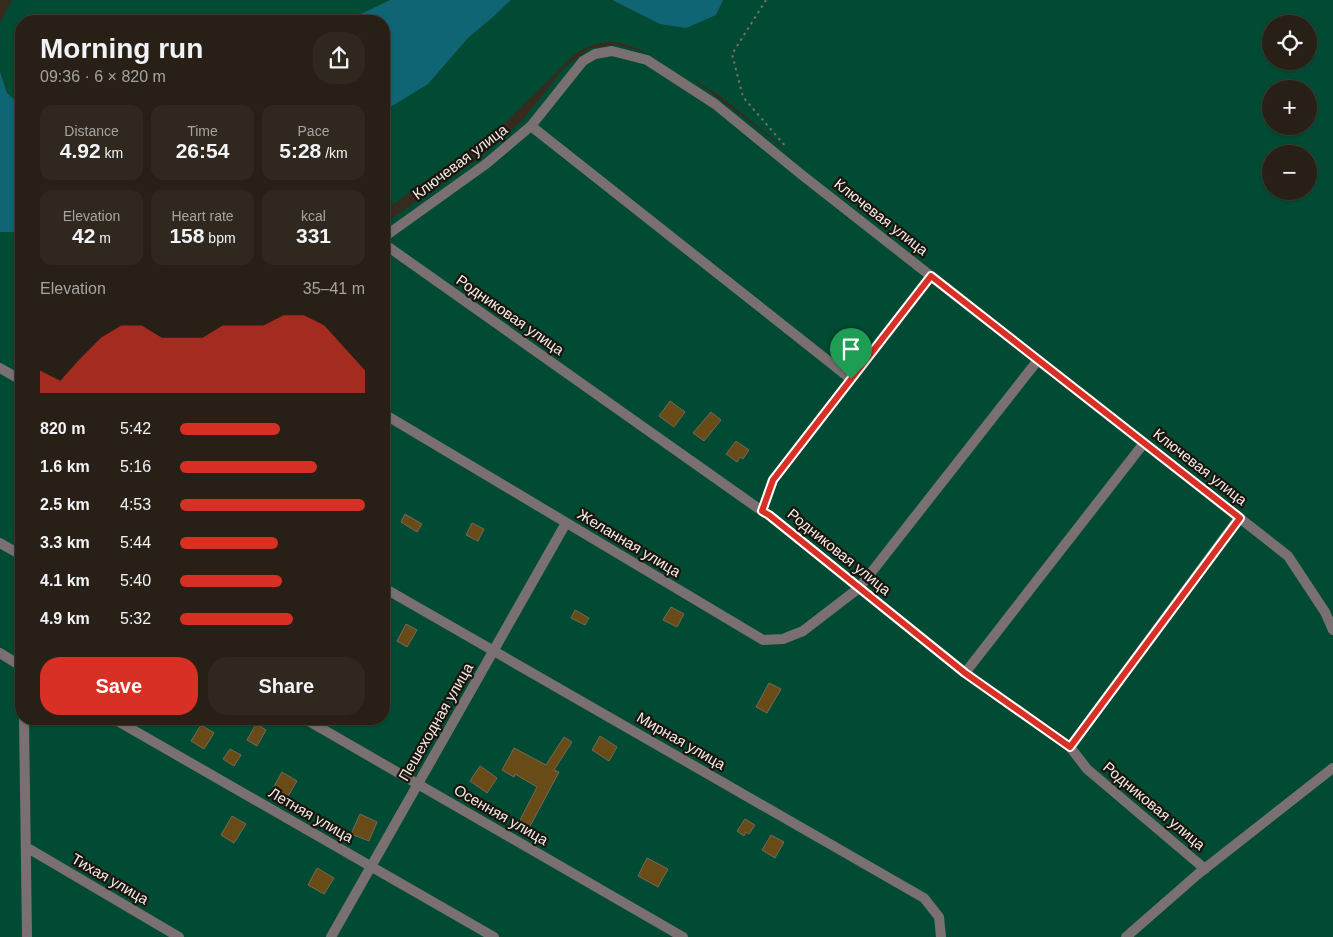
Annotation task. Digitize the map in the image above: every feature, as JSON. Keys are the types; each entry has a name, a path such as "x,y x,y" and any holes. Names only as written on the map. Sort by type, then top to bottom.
{"street":[{"name":"Ключевая улица","path":"390,238 486,164 530,126 583,61 595,54 612,51 647,60 715,104 1288,556 1325,612 1333,630"},
{"path":"530,126 851,379"},
{"name":"Родниковая улица","path":"390,246 769,515 965,673 1070,747 1087,769 1205,868"},
{"path":"762,511 773,480 931,276"},
{"name":"Желанная улица","path":"390,418 763,640 783,638 803,631 859,588 1038,360"},
{"path":"0,368 15,377"},
{"path":"965,673 1144,443"},
{"path":"1070,747 1240,518"},
{"name":"Пешеходная улица","path":"331,937 566,523"},
{"path":"0,543 15,552"},
{"name":"Мирная улица","path":"390,591 924,898 939,917 941,937"},
{"path":"0,653 15,662"},
{"path":"24,725 27,937"},
{"name":"Летняя улица","path":"124,725 494,937"},
{"name":"Осенняя улица","path":"315,725 682,937"},
{"path":"1126,937 1205,868 1333,768"},
{"name":"Тихая улица","path":"26,847 180,937"}],"path":[{"path":"766,0 732,54 743,97 788,149"}],"green space":[{"path":"12,0 390,0 359,15 15,15 15,100 7,93 0,72 0,23"},
{"path":"511,0 611,0 660,24 716,15 723,0 1333,0 1333,937 0,937 0,232 15,232 15,725 390,725 390,220 478,159 522,121 564,68 591,48 617,45 647,53 627,45 610,42 593,45 584,49 574,55 505,123 390,207 390,107 428,84 468,38","holes":["691,78 720,96 801,161"]}],"water":[{"path":"390,0 511,0 468,38 428,84 390,107 390,15 359,15"},
{"path":"612,0 723,0 716,15 686,28 660,24"},
{"path":"0,72 7,93 15,100 15,232 0,232"}],"building":[{"path":"670,401 685,412 674,427 659,416"},
{"path":"711,412 721,420 704,441 693,433"},
{"path":"736,441 749,450 743,459 740,457 737,462 726,454"},
{"path":"405,514 422,524 417,532 401,522"},
{"path":"472,523 484,529 478,541 466,535"},
{"path":"671,607 684,614 677,627 663,620"},
{"path":"575,610 589,618 585,625 571,618"},
{"path":"406,624 417,630 407,647 397,641"},
{"path":"769,683 781,689 767,713 756,707"},
{"path":"201,725 214,733 204,749 191,741"},
{"path":"255,725 266,730 257,746 247,740"},
{"path":"600,736 617,747 609,761 592,750"},
{"path":"564,737 572,742 554,770 559,772 528,830 518,824 537,787 515,774 514,777 502,770 514,748 546,765"},
{"path":"230,749 241,755 234,766 223,759"},
{"path":"480,766 497,778 487,793 470,781"},
{"path":"282,772 297,781 287,798 272,790"},
{"path":"360,814 377,822 369,841 351,834"},
{"path":"232,816 246,824 234,843 221,835"},
{"path":"745,819 755,825 749,834 746,832 744,836 737,831"},
{"path":"771,835 784,842 775,858 762,850"},
{"path":"647,858 668,869 658,887 638,876"},
{"path":"317,868 334,878 324,894 308,885"}],"route":[{"path":"931,276 1240,518 1070,747 965,673 762,511 773,480 851,379 931,276"}]}
